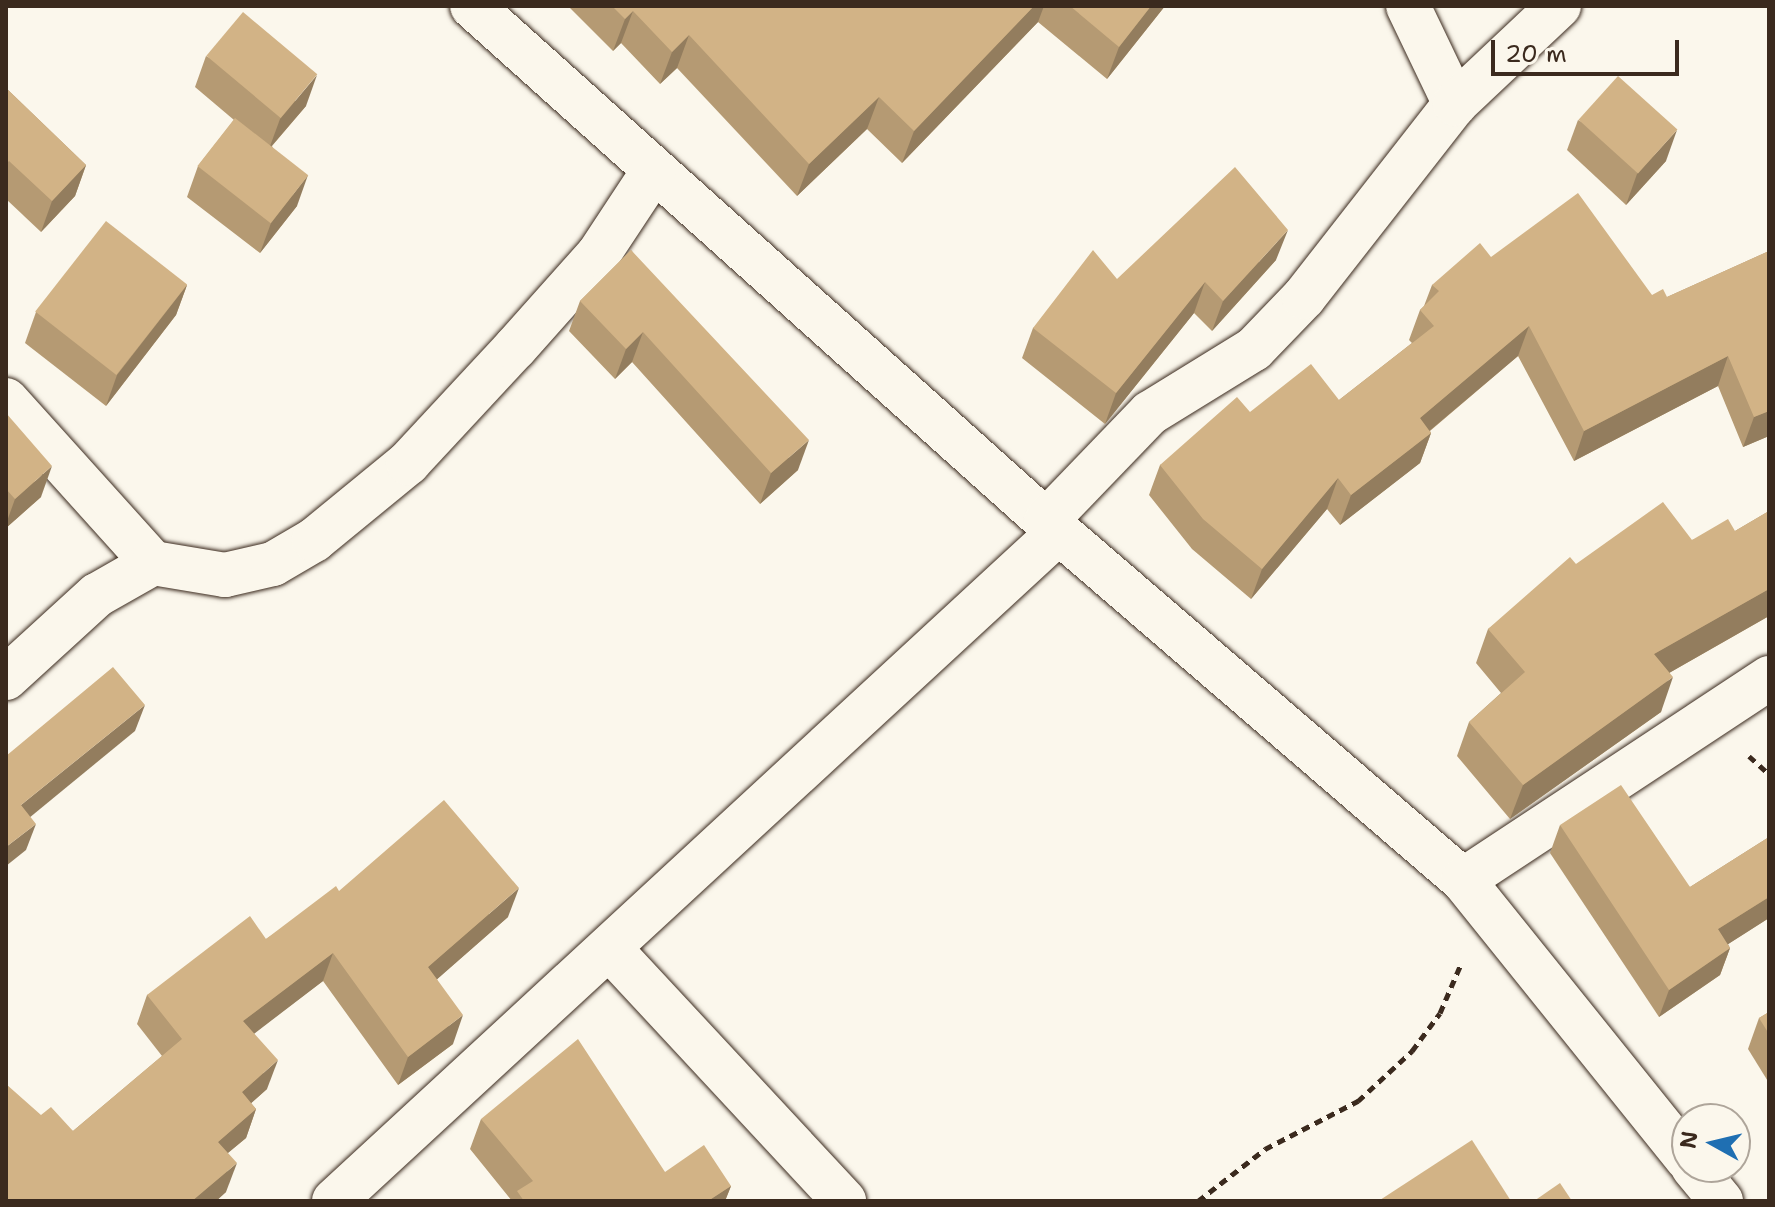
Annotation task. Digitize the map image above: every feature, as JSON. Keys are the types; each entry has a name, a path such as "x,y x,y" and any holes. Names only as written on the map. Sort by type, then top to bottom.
{"street":[{"path":"472,6 1053,526 1474,896 1671,1139"},
{"path":"1408,6 1455,104"},
{"path":"334,1201 610,949 1053,526 1150,413 1254,349 1304,297 1455,104 1559,6"},
{"path":"6,400 153,563 225,575 273,564 314,540 408,463 598,255 654,170"},
{"path":"6,678 97,595 153,563"},
{"path":"1474,896 1769,678"},
{"path":"610,949 844,1201"},
{"path":"1706,1183 1721,1201"}],"path":[{"path":"1198,1201 1265,1149 1358,1101 1412,1051 1440,1013 1474,896"}],"building":[{"path":"612,6 1034,6 914,131 879,97 809,164 689,35 672,52 633,11 625,19"},
{"path":"1070,6 1151,6 1119,47"},
{"path":"243,12 317,74 281,118 206,56"},
{"path":"1618,76 1677,130 1638,173 1579,120"},
{"path":"6,88 86,165 52,201 9,161 6,164"},
{"path":"235,118 308,175 271,223 197,166"},
{"path":"1235,167 1288,230 1223,301 1205,282 1116,393 1033,328 1093,250 1117,279"},
{"path":"1578,193 1652,295 1663,289 1667,297 1769,251 1769,411 1754,417 1728,356 1584,431 1529,326 1420,418 1431,433 1351,495 1338,478 1262,569 1203,519 1160,465 1237,397 1250,412 1311,364 1339,400 1434,326 1420,310 1439,291 1432,285 1480,243 1491,257"},
{"path":"106,221 187,284 116,375 35,312"},
{"path":"631,250 809,440 771,473 643,332 626,349 580,301"},
{"path":"6,413 52,466 15,499 6,489"},
{"path":"1663,502 1692,540 1728,519 1735,531 1769,511 1769,589 1654,654 1673,677 1523,785 1469,722 1525,672 1488,629 1570,557 1576,564"},
{"path":"113,667 145,705 21,805 36,824 6,847 6,756"},
{"path":"1621,785 1690,887 1769,837 1769,897 1718,929 1730,948 1669,990 1560,825"},
{"path":"444,800 519,888 428,967 463,1015 408,1057 333,953 243,1021 278,1060 242,1092 256,1109 218,1142 237,1163 192,1201 6,1201 6,1084 41,1115 51,1107 73,1131 182,1039 147,995 250,916 266,939 336,886 339,891"},
{"path":"1769,1012 1769,1034 1759,1018"},
{"path":"578,1039 665,1172 704,1145 731,1186 708,1201 524,1201 517,1191 533,1181 481,1119"},
{"path":"1472,1140 1511,1201 1380,1200"},
{"path":"1560,1183 1572,1201 1534,1201"}]}
